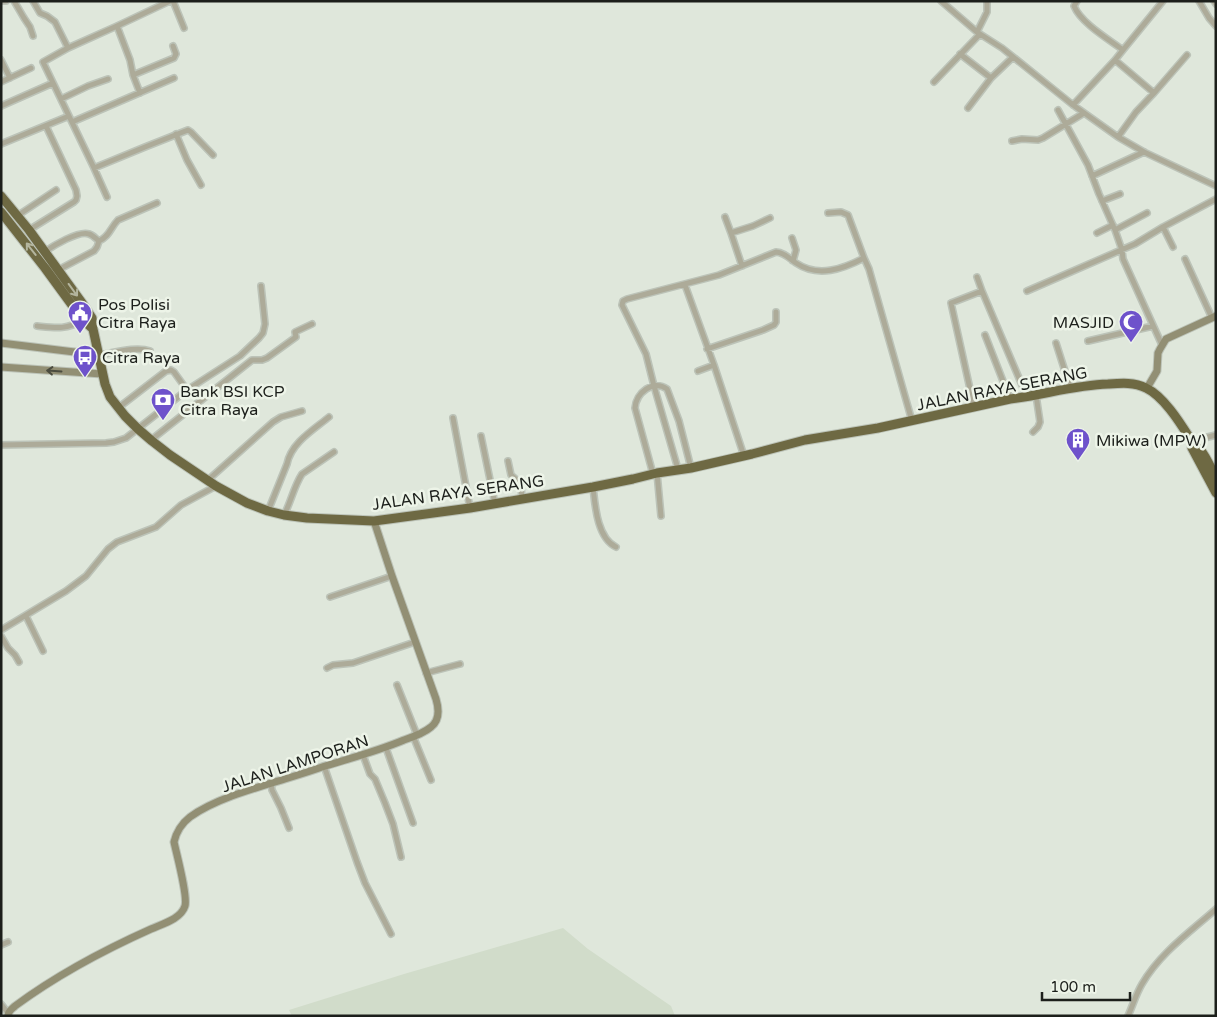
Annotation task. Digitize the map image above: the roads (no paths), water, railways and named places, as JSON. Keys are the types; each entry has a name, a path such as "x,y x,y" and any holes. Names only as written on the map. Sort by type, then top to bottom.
{"highway":[{"name":"JALAN RAYA SERANG","path":"1,196 92,318 92,329 102,374 110,397 118,408 138,430 170,455 216,486 247,503 284,515 374,521 470,508 690,468 805,440 878,428 1070,387 1125,383 1147,388"},
{"name":"JALAN RAYA SERANG","path":"1,212 92,329"},
{"path":"1147,388 1166,406 1182,425 1192,441 1199,447 1216,478"},
{"path":"1192,441 1192,448 1216,493"}],"street":[{"path":"14,1 30,27 33,36"},
{"path":"33,1 40,13 55,22 68,48"},
{"path":"107,197 43,62 161,3 171,1 184,28"},
{"path":"941,1 979,33 1002,48 1073,105 1118,137 1144,152 1216,186"},
{"path":"934,82 979,33 987,12 987,1"},
{"path":"1078,1 1074,6 1078,14 1088,24 1123,50"},
{"path":"1073,105 1115,60 1163,1"},
{"path":"1199,1 1216,26"},
{"path":"117,26 140,93"},
{"path":"133,74 174,58 176,54 173,46"},
{"path":"960,54 991,78"},
{"path":"1118,137 1136,112 1188,56"},
{"path":"968,108 991,78 1013,57"},
{"path":"1,60 10,78"},
{"path":"1115,60 1154,93"},
{"path":"1,82 31,68"},
{"path":"72,122 174,78"},
{"path":"61,99 108,79"},
{"path":"1,106 53,82"},
{"path":"1058,110 1088,165 1114,228 1122,250 1123,259 1162,345"},
{"path":"1012,141 1022,139 1038,140 1048,136 1084,113"},
{"path":"1,144 69,116"},
{"path":"28,230 74,202 77,196 46,126"},
{"path":"94,168 188,130 213,155"},
{"path":"176,134 187,160 201,184"},
{"path":"1092,176 1144,152"},
{"path":"17,216 56,190"},
{"path":"1102,202 1120,194"},
{"path":"1028,291 1122,250 1216,199"},
{"path":"58,270 94,251 99,241 110,233 118,220 157,203"},
{"name":"JALAN RAYA SERANG","path":"828,213 841,212 848,215 869,270 912,421"},
{"path":"1097,233 1114,228 1147,213"},
{"path":"725,217 742,266"},
{"path":"731,234 770,218"},
{"path":"1163,227 1173,247"},
{"path":"44,252 65,240 83,234 90,234 99,241"},
{"path":"792,238 796,250 793,261"},
{"path":"678,470 646,354 622,303 627,299 719,275 778,252 806,268 820,271 844,268 864,258"},
{"path":"1147,388 1157,372 1158,353 1166,339 1214,317 1185,259"},
{"path":"977,277 1031,396 1040,422 1038,427 1032,432"},
{"path":"685,285 744,456"},
{"path":"1,444 114,442 126,438 187,390 240,356 263,333 265,317 261,286"},
{"path":"974,407 951,303 982,291"},
{"path":"708,349 772,326 776,322 776,312"},
{"path":"37,326 60,328 84,320"},
{"path":"151,440 252,360 267,358 296,337 295,332 312,324"},
{"path":"1088,341 1153,326"},
{"path":"985,335 1010,399"},
{"path":"1,342 99,355 138,349 150,351"},
{"path":"1056,343 1070,387"},
{"path":"698,371 714,365"},
{"path":"1,367 102,374"},
{"path":"118,408 166,371 171,370 174,372 187,390"},
{"path":"662,516 655,473 635,408 636,400 642,392 654,386 664,386 667,389 679,421 690,468"},
{"path":"208,480 273,422 281,417 302,411"},
{"path":"268,511 287,464 288,456 303,439 329,417"},
{"path":"453,418 470,508"},
{"path":"1192,441 1216,435"},
{"path":"481,436 495,504"},
{"path":"284,515 302,474 334,452"},
{"path":"508,460 511,475 518,480 520,485 522,499"},
{"path":"1,630 66,591 86,576 108,549 117,542 156,527 181,505 216,486"},
{"path":"593,487 597,518 608,541 616,547"},
{"name":"JALAN LAMPORAN","path":"8,1014 11,1009 22,1001 63,974 122,942 175,918 184,909 186,898 174,842 181,827 191,817 208,807 250,789 386,748 415,736 436,722 438,707 436,699 374,521"},
{"path":"330,597 392,576"},
{"path":"26,616 42,651"},
{"path":"1,636 19,662"},
{"path":"328,668 334,665 353,663 415,642"},
{"path":"426,673 460,664"},
{"path":"398,685 431,780"},
{"path":"386,748 413,823"},
{"path":"364,755 370,774 375,779 393,824 401,857"},
{"path":"324,766 357,862 391,934"},
{"path":"271,783 272,790 289,828"},
{"path":"1128,1016 1142,985 1154,967 1175,944 1216,909"},
{"path":"1,945 8,942"},
{"path":"1,1004 8,1014"}],"place":[{"name":"Pos Polisi Citra Raya","path":"80,334"},
{"name":"MASJID","path":"1131,343"},
{"name":"Citra Raya","path":"85,378"},
{"name":"Bank BSI KCP Citra Raya","path":"163,421"},
{"name":"Mikiwa (MPW)","path":"1078,461"}]}
